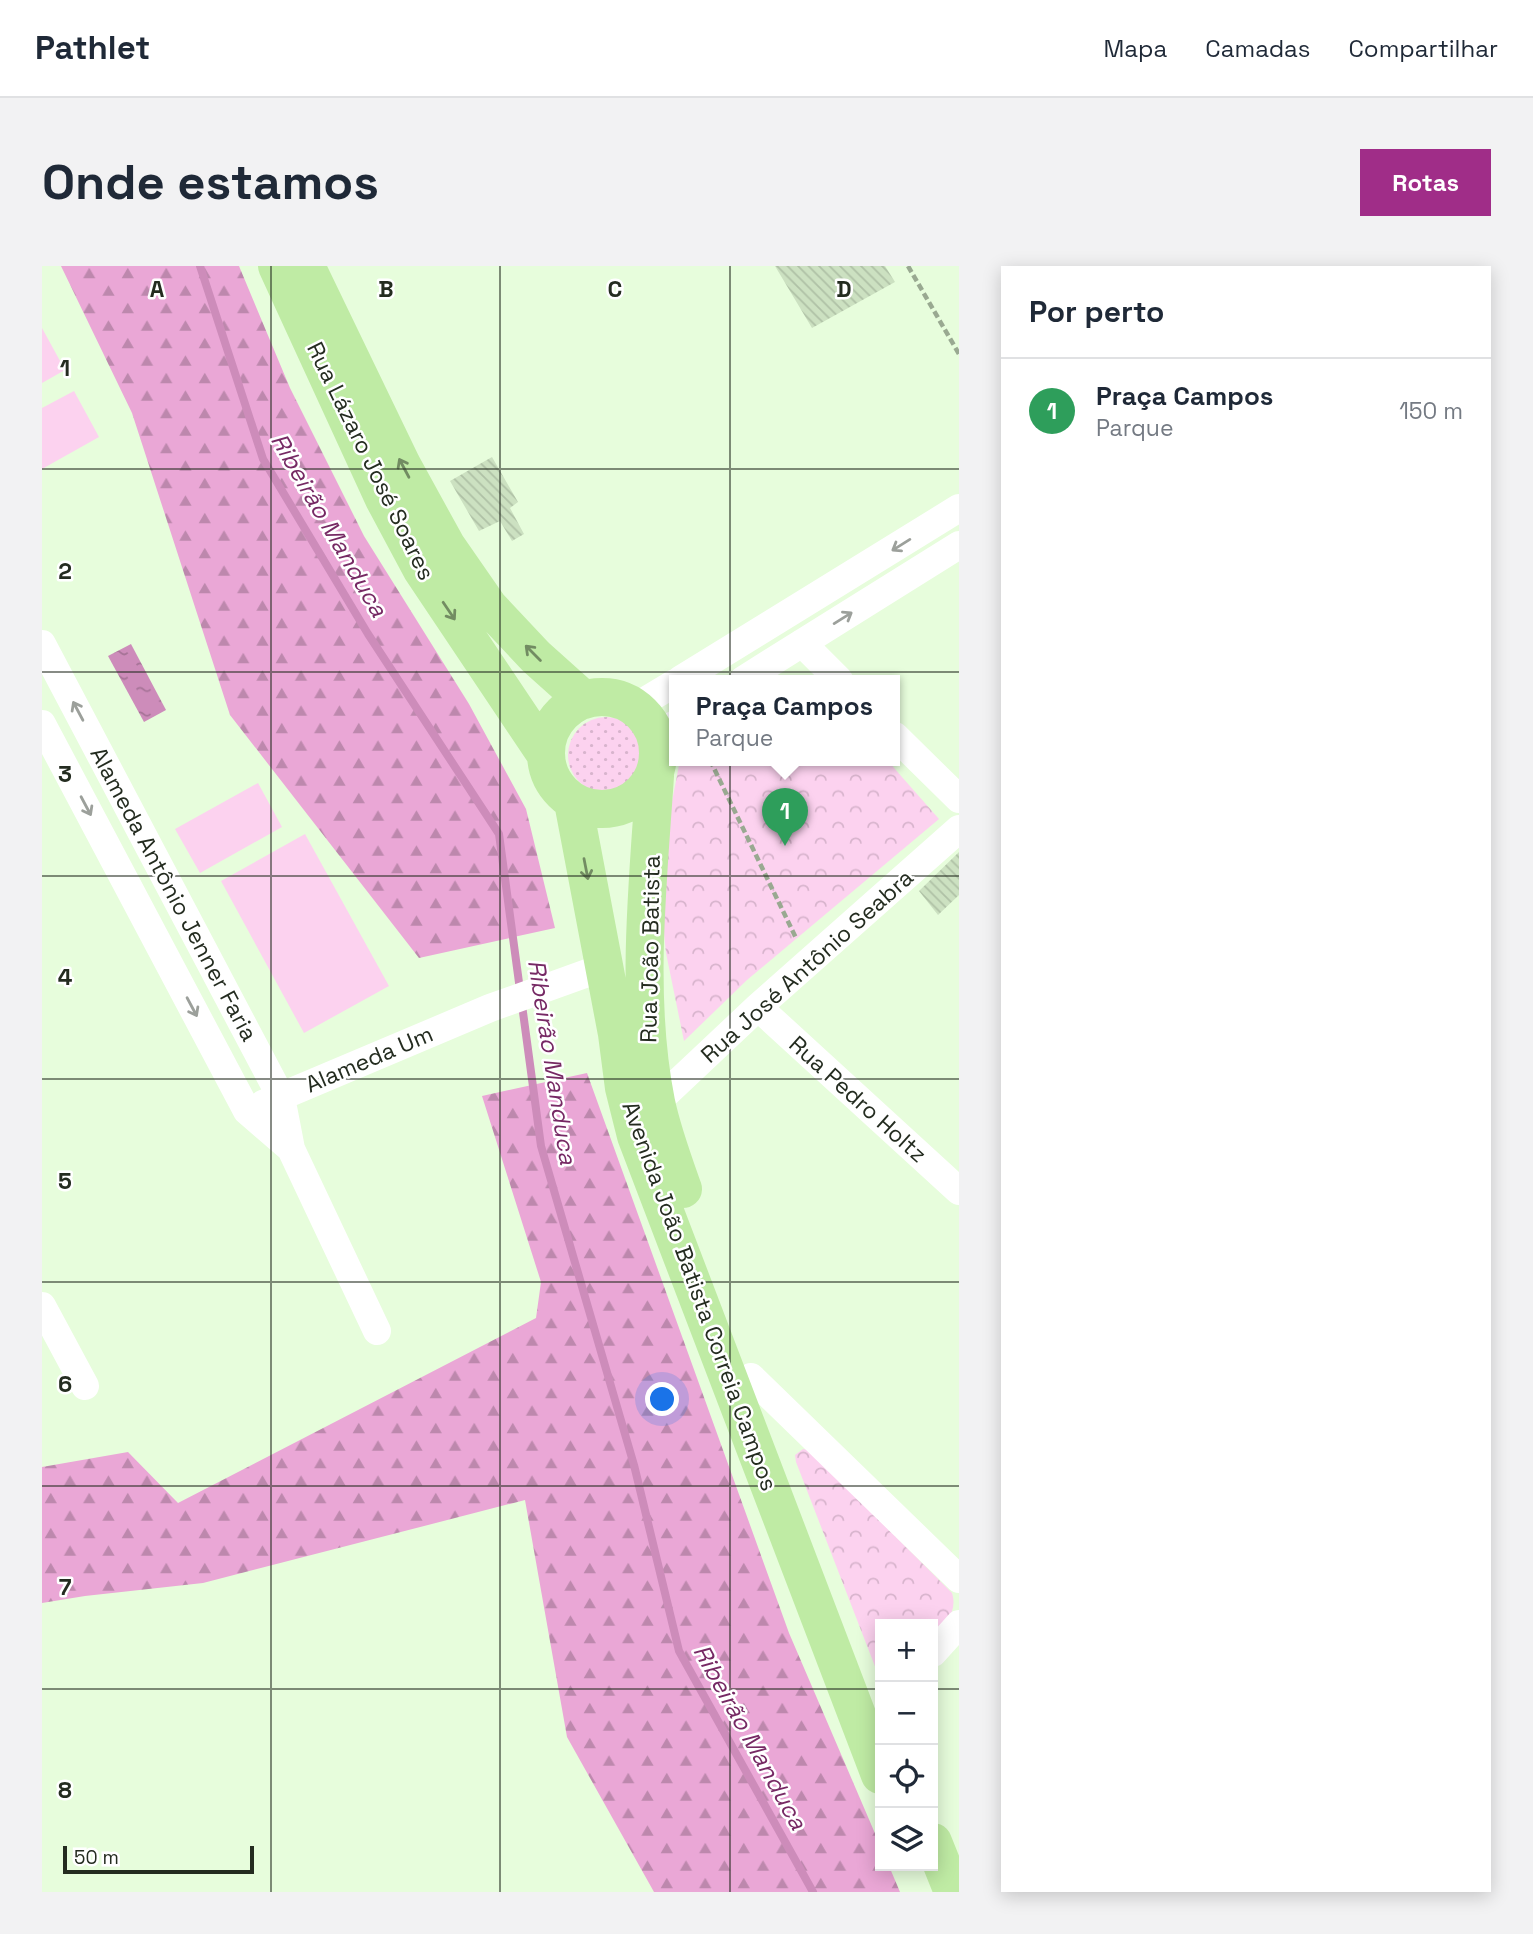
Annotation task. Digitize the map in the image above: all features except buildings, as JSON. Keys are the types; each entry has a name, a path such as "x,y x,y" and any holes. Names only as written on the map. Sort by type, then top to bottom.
{"main road":[{"name":"Rua Lázaro José Soares","path":"276,266 384,499 422,570 546,755"},
{"name":"Rua Lázaro José Soares","path":"306,266 402,465 446,545 489,607 536,657 583,700"},
{"path":"601,696 619,699 656,722 659,756 655,776 644,792 629,804 610,810 591,809 573,802 558,789 549,773 546,755 548,738 555,721 568,708 583,700 601,696"},
{"name":"Rua João Batista","path":"655,776 646,917 648,1052 656,1103 671,1156 751,1377 875,1698"},
{"name":"Avenida João Batista Correia Campos","path":"573,802 624,1088 636,1136 875,1762"},
{"path":"604,967 646,917"},
{"path":"938,1854 953,1892"},
{"path":"917,1871 925,1892"}],"street":[{"path":"688,675 959,508"},
{"path":"751,675 959,545"},
{"path":"802,643 834,675"},
{"name":"Alameda Antônio Jenner Faria","path":"42,644 281,1097 291,1149 377,1331"},
{"path":"656,722 669,695"},
{"name":"Alameda Antônio Jenner Faria","path":"42,724 247,1111 291,1149"},
{"path":"900,741 959,799"},
{"name":"Rua José Antônio Seabra","path":"656,1103 758,1007 959,830"},
{"name":"Alameda Um","path":"247,1111 490,1007 604,967"},
{"name":"Rua Pedro Holtz","path":"758,1007 959,1191"},
{"path":"42,1306 85,1386"},
{"path":"751,1377 959,1579"},
{"path":"938,1647 959,1624"}],"path":[{"path":"908,266 959,354"},
{"path":"713,766 809,964"}],"green space":[{"path":"61,266 239,266 290,388 364,536 469,704 526,809 555,928 419,958 230,715 132,413"},
{"path":"42,328 65,370 42,383"},
{"path":"74,391 99,437 42,469 42,408"},
{"path":"606,717 620,720 633,728 641,741 644,755 641,769 633,782 620,790 606,793 592,790 579,782 571,769 568,755 571,741 579,728 592,720"},
{"path":"679,766 892,766 939,819 747,980 684,1041 666,953 658,874"},
{"path":"258,783 282,827 200,873 175,829"},
{"path":"305,834 389,986 304,1033 221,881"},
{"path":"587,1073 789,1633 875,1833 875,1871 891,1871 900,1892 654,1892 567,1737 525,1500 203,1583 42,1603 42,1467 128,1452 178,1503 536,1318 541,1282 482,1096"},
{"path":"803,1449 809,1450 952,1593 952,1612 938,1631 938,1619 875,1619 875,1666 795,1455"}],"water":[{"path":"131,644 166,710 144,722 108,656"}],"waterway":[{"name":"Ribeirão Manduca","path":"200,266 263,459 368,634 499,834 541,1146 634,1465 679,1651 813,1892"}],"place":[{"name":"Praça Campos","path":"785,846"}]}
